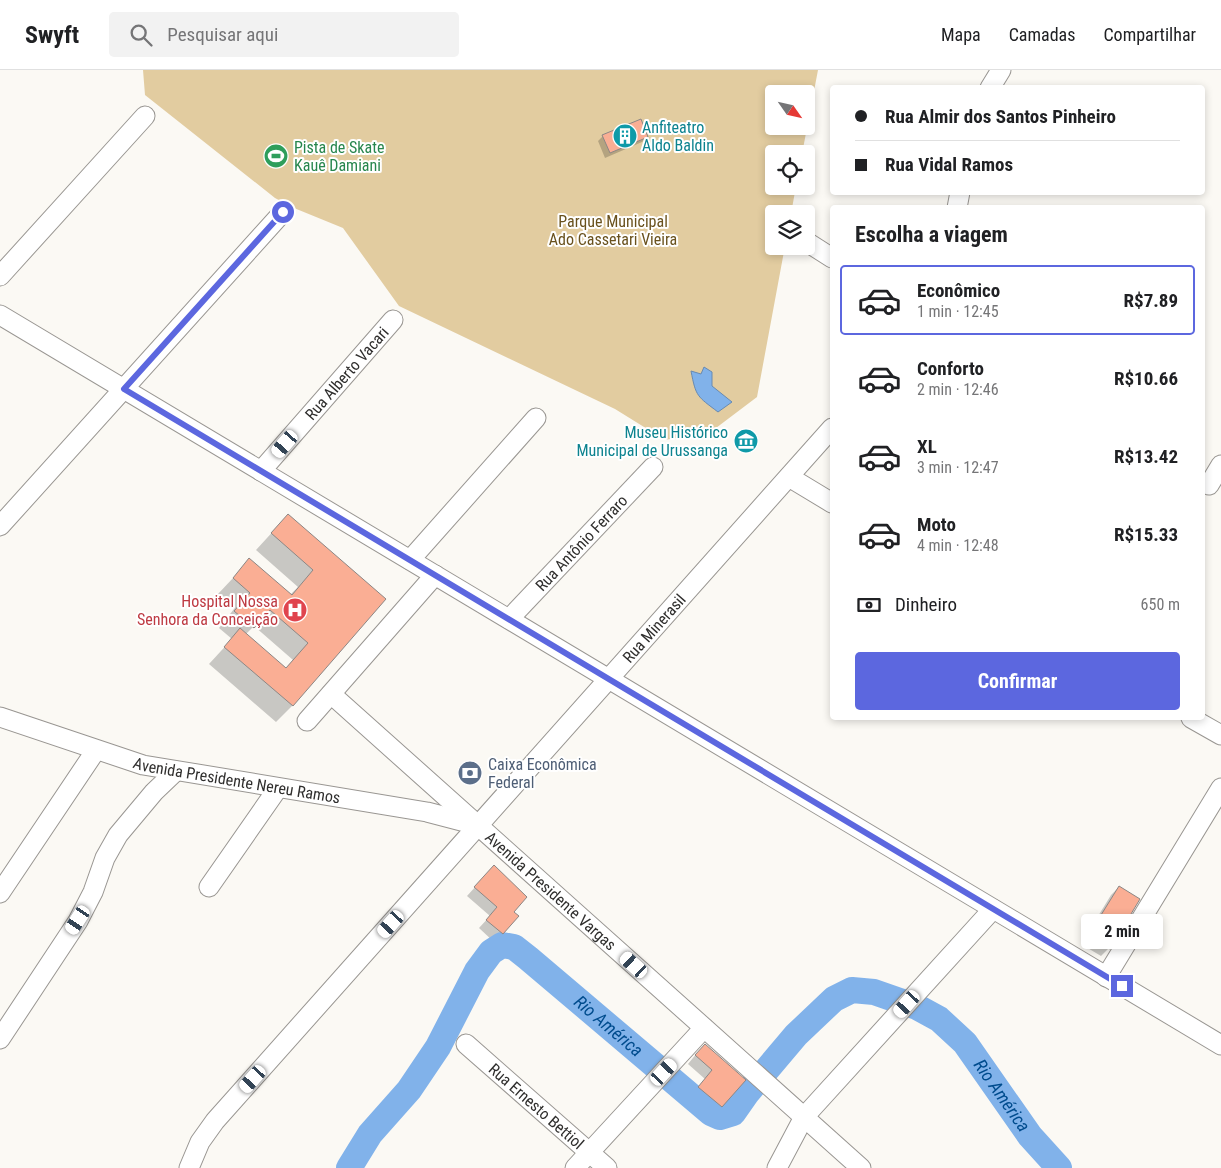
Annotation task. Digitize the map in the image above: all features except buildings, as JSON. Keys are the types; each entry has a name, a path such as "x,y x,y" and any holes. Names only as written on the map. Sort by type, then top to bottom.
{"street":[{"path":"992,85 1000,70"},
{"path":"0,276 145,116"},
{"path":"0,526 283,212"},
{"path":"815,247 830,257"},
{"path":"0,315 1221,1045"},
{"name":"Rua Alberto Vacari","path":"261,471 393,320"},
{"path":"410,560 536,418"},
{"name":"Rua Minerasil","path":"189,1168 200,1142 215,1121 830,430"},
{"path":"1211,487 1221,465"},
{"name":"Rua Antônio Ferraro","path":"509,619 653,467"},
{"path":"788,477 830,502"},
{"path":"306,721 435,575"},
{"name":"Avenida Presidente Vargas","path":"331,694 861,1168"},
{"name":"Avenida Presidente Nereu Ramos","path":"0,717 142,765 427,812 478,826"},
{"path":"1195,720 1221,735"},
{"path":"0,893 96,750"},
{"path":"0,1039 78,920 92,892 105,858 118,834 154,792 176,771"},
{"path":"209,887 278,788"},
{"path":"1106,977 1221,788"},
{"path":"777,1168 804,1117 993,909"},
{"path":"575,1168 704,1028"},
{"name":"Rua Ernesto Bettiol","path":"466,1044 607,1168"}],"green space":[{"name":"Parque Municipal Ado Cassetari Vieira","path":"143,70 818,70 815,86 765,85 765,135 806,135 804,145 765,145 765,195 794,195 793,205 765,205 765,255 783,255 757,397 712,431 665,440 615,409 399,306 343,228 275,198 145,95"}],"water":[{"path":"704,367 712,372 712,386 732,402 718,412 702,399 694,386 691,371 701,374"}],"waterway":[{"name":"Rio América","path":"349,1168 370,1134 409,1090 438,1047 477,971 491,952 502,945 514,947 528,958 711,1113 720,1117 733,1113 747,1093 796,1035 834,999 852,990 874,992 917,1007 939,1019 965,1043 1030,1136 1059,1168"}],"place":[{"name":"Anfiteatro Aldo Baldin","path":"625,136"},
{"name":"Pista de Skate Kauê Damiani","path":"276,156"},
{"name":"Museu Histórico Municipal de Urussanga","path":"746,441"},
{"name":"Hospital Nossa Senhora da Conceição","path":"295,610"},
{"name":"Caixa Econômica Federal","path":"470,773"}],"route":[{"path":"283,212 124,389 1122,986"}]}
